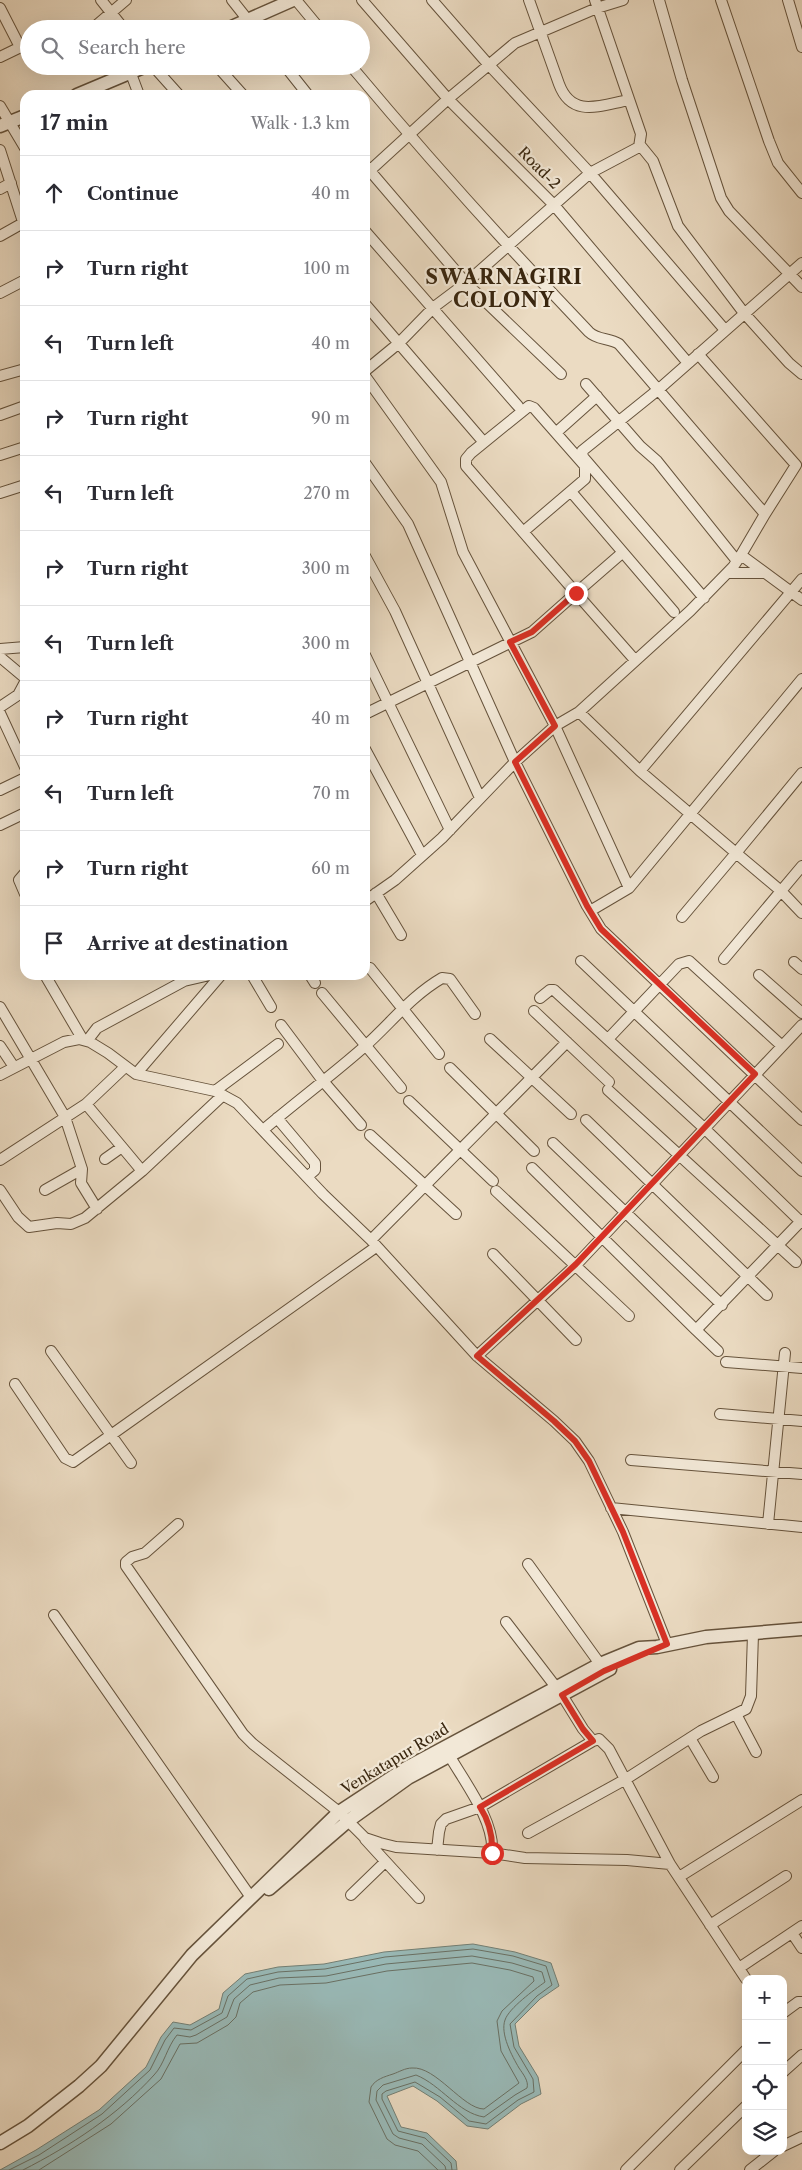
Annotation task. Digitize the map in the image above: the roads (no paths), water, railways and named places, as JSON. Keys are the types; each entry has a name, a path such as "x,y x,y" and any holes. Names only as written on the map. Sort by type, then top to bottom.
{"street":[{"path":"101,0 117,20"},
{"path":"103,20 126,0"},
{"path":"232,0 248,20"},
{"path":"258,20 294,0 312,20"},
{"name":"Road-2","path":"362,0 448,99 554,205 688,363"},
{"path":"432,0 488,64 590,173 724,330"},
{"path":"529,0 561,90 568,100 576,105 593,107 629,100"},
{"path":"370,167 409,135 488,64 515,43 596,4 623,0"},
{"path":"659,0 682,80 721,198 729,211 802,287"},
{"path":"721,0 778,163 802,193"},
{"path":"788,0 802,47"},
{"path":"370,367 399,343 434,308 590,173 636,150 640,145 641,134 596,4"},
{"path":"0,8 20,38"},
{"path":"0,57 20,47"},
{"path":"88,90 121,75"},
{"path":"132,75 137,90"},
{"path":"161,75 175,90"},
{"path":"225,75 239,90"},
{"path":"292,75 304,90"},
{"path":"359,75 507,245 589,332 593,336 612,340 619,344 765,514"},
{"path":"0,106 4,124 20,142"},
{"path":"4,124 20,118"},
{"path":"640,145 654,161 678,226 744,313 789,363 802,374"},
{"path":"0,150 20,213"},
{"path":"370,174 466,282 561,374"},
{"path":"0,188 11,183"},
{"path":"0,236 20,228"},
{"path":"370,237 518,406"},
{"path":"704,598 582,454 584,449 659,389 802,263"},
{"path":"0,293 20,283"},
{"path":"370,310 481,439"},
{"path":"698,354 796,465"},
{"path":"1,373 20,370"},
{"path":"370,383 441,482 463,552 555,726 629,888"},
{"path":"586,384 640,446 657,461 739,558 765,573 802,600"},
{"path":"559,430 597,396"},
{"path":"522,532 585,479 586,473 585,466 534,408 529,406 466,459 466,466 522,532 634,660"},
{"path":"0,415 20,408"},
{"path":"0,455 20,449"},
{"path":"370,897 422,856 450,830 515,762 555,726 578,712 704,598 739,558 802,455"},
{"path":"370,470 408,524 515,762 590,911 603,931 802,1120"},
{"path":"0,493 20,487"},
{"path":"573,494 674,612"},
{"path":"370,712 532,632 622,553"},
{"path":"370,565 395,611 429,682 480,798"},
{"path":"728,572 765,573"},
{"path":"640,771 802,579"},
{"path":"0,649 20,647"},
{"path":"0,657 20,674"},
{"path":"370,665 450,830"},
{"path":"590,911 629,888 802,679"},
{"path":"0,707 18,695 20,691"},
{"path":"578,712 640,771 781,891 802,913"},
{"path":"0,713 20,756"},
{"path":"370,761 422,856"},
{"path":"682,918 802,773"},
{"path":"0,790 20,780"},
{"path":"0,825 20,815"},
{"path":"724,959 802,866"},
{"path":"376,893 401,935"},
{"path":"581,961 802,1171"},
{"path":"608,1039 679,964 689,961 782,1046"},
{"path":"370,968 439,1054"},
{"path":"759,975 802,1013"},
{"path":"263,1130 366,1046 402,1008 431,984 446,977 475,1014"},
{"path":"48,980 85,1041"},
{"path":"85,1041 97,1028 188,980"},
{"path":"136,1074 217,980"},
{"path":"255,980 271,1007"},
{"path":"540,998 550,990 554,990 704,1128 802,1222 696,1330"},
{"path":"322,993 402,1088"},
{"path":"0,1007 32,1058 65,1117 82,1169 79,1179 97,1209"},
{"path":"534,1011 680,1156 796,1262"},
{"path":"281,1025 323,1081 361,1125"},
{"path":"477,1356 576,1264 802,1025"},
{"path":"490,1039 570,1114"},
{"path":"0,1076 64,1042 85,1041 108,1053 136,1074 219,1093 237,1103 306,1177 374,1244 477,1356 575,1441 589,1461 623,1532 662,1645 643,1656 559,1691 408,1778 348,1821 254,1902 198,1958 105,2070 83,2092 32,2131 0,2152"},
{"path":"15,1384 65,1458 70,1462 77,1460 374,1244 424,1185 567,1042"},
{"path":"0,1190 18,1216 29,1227 57,1223 71,1224 85,1218 142,1170 219,1093 278,1044"},
{"path":"0,1046 14,1067"},
{"path":"0,1160 86,1104 126,1067"},
{"path":"450,1068 534,1151"},
{"path":"409,1101 460,1149 494,1186 630,1316"},
{"path":"86,1104 142,1170"},
{"path":"277,1118 315,1163 315,1170 306,1177"},
{"path":"586,1120 767,1295"},
{"path":"370,1134 456,1214"},
{"path":"553,1143 722,1305"},
{"path":"105,1159 122,1147"},
{"path":"532,1168 601,1238 718,1351"},
{"path":"45,1190 82,1169"},
{"path":"492,1254 576,1340"},
{"path":"51,1351 131,1463"},
{"path":"768,1524 785,1353"},
{"path":"726,1362 802,1368"},
{"path":"720,1414 802,1421"},
{"path":"631,1460 802,1474"},
{"path":"611,1508 802,1527"},
{"path":"178,1524 145,1553 132,1557 126,1562 126,1566 243,1734 348,1821 419,1898"},
{"path":"528,1564 600,1664"},
{"path":"54,1615 250,1896"},
{"path":"506,1622 559,1691 583,1729 593,1741"},
{"name":"Venkatapur Road","path":"0,2143 28,2126 101,2066 192,1955 250,1896 338,1812 406,1768 559,1691 600,1664 639,1648 706,1637 802,1630"},
{"path":"528,1833 626,1779 690,1738 746,1709 752,1696 753,1634"},
{"path":"736,1714 756,1752"},
{"path":"690,1738 713,1777"},
{"path":"437,1850 439,1832 446,1819 480,1807 599,1739 606,1745 626,1779 670,1864 743,1975"},
{"path":"449,1756 488,1822 493,1841 492,1853"},
{"path":"679,1877 801,1802"},
{"path":"364,1838 396,1847 492,1853 525,1858 618,1860 670,1864"},
{"path":"351,1895 385,1862"},
{"path":"710,1925 786,1876"},
{"path":"739,1968 802,1926"},
{"path":"792,1933 802,1948"},
{"path":"787,2010 798,2002 802,2002"},
{"path":"626,2170 742,2054"},
{"path":"787,2068 802,2055"},
{"path":"680,2170 742,2110"},
{"path":"787,2144 802,2137"},
{"path":"750,2170 769,2155"}],"water":[{"path":"473,1944 515,1952 551,1963 559,1986 540,1999 515,2024 519,2046 538,2077 541,2094 521,2104 488,2129 467,2126 437,2101 413,2086 387,2096 401,2127 427,2133 456,2161 457,2170 0,2170 36,2150 99,2110 146,2067 161,2037 173,2022 190,2025 219,2009 223,1993 245,1974 278,1967 324,1964 384,1952"}],"district":[{"name":"SWARNAGIRI COLONY","path":"504,288"}]}
